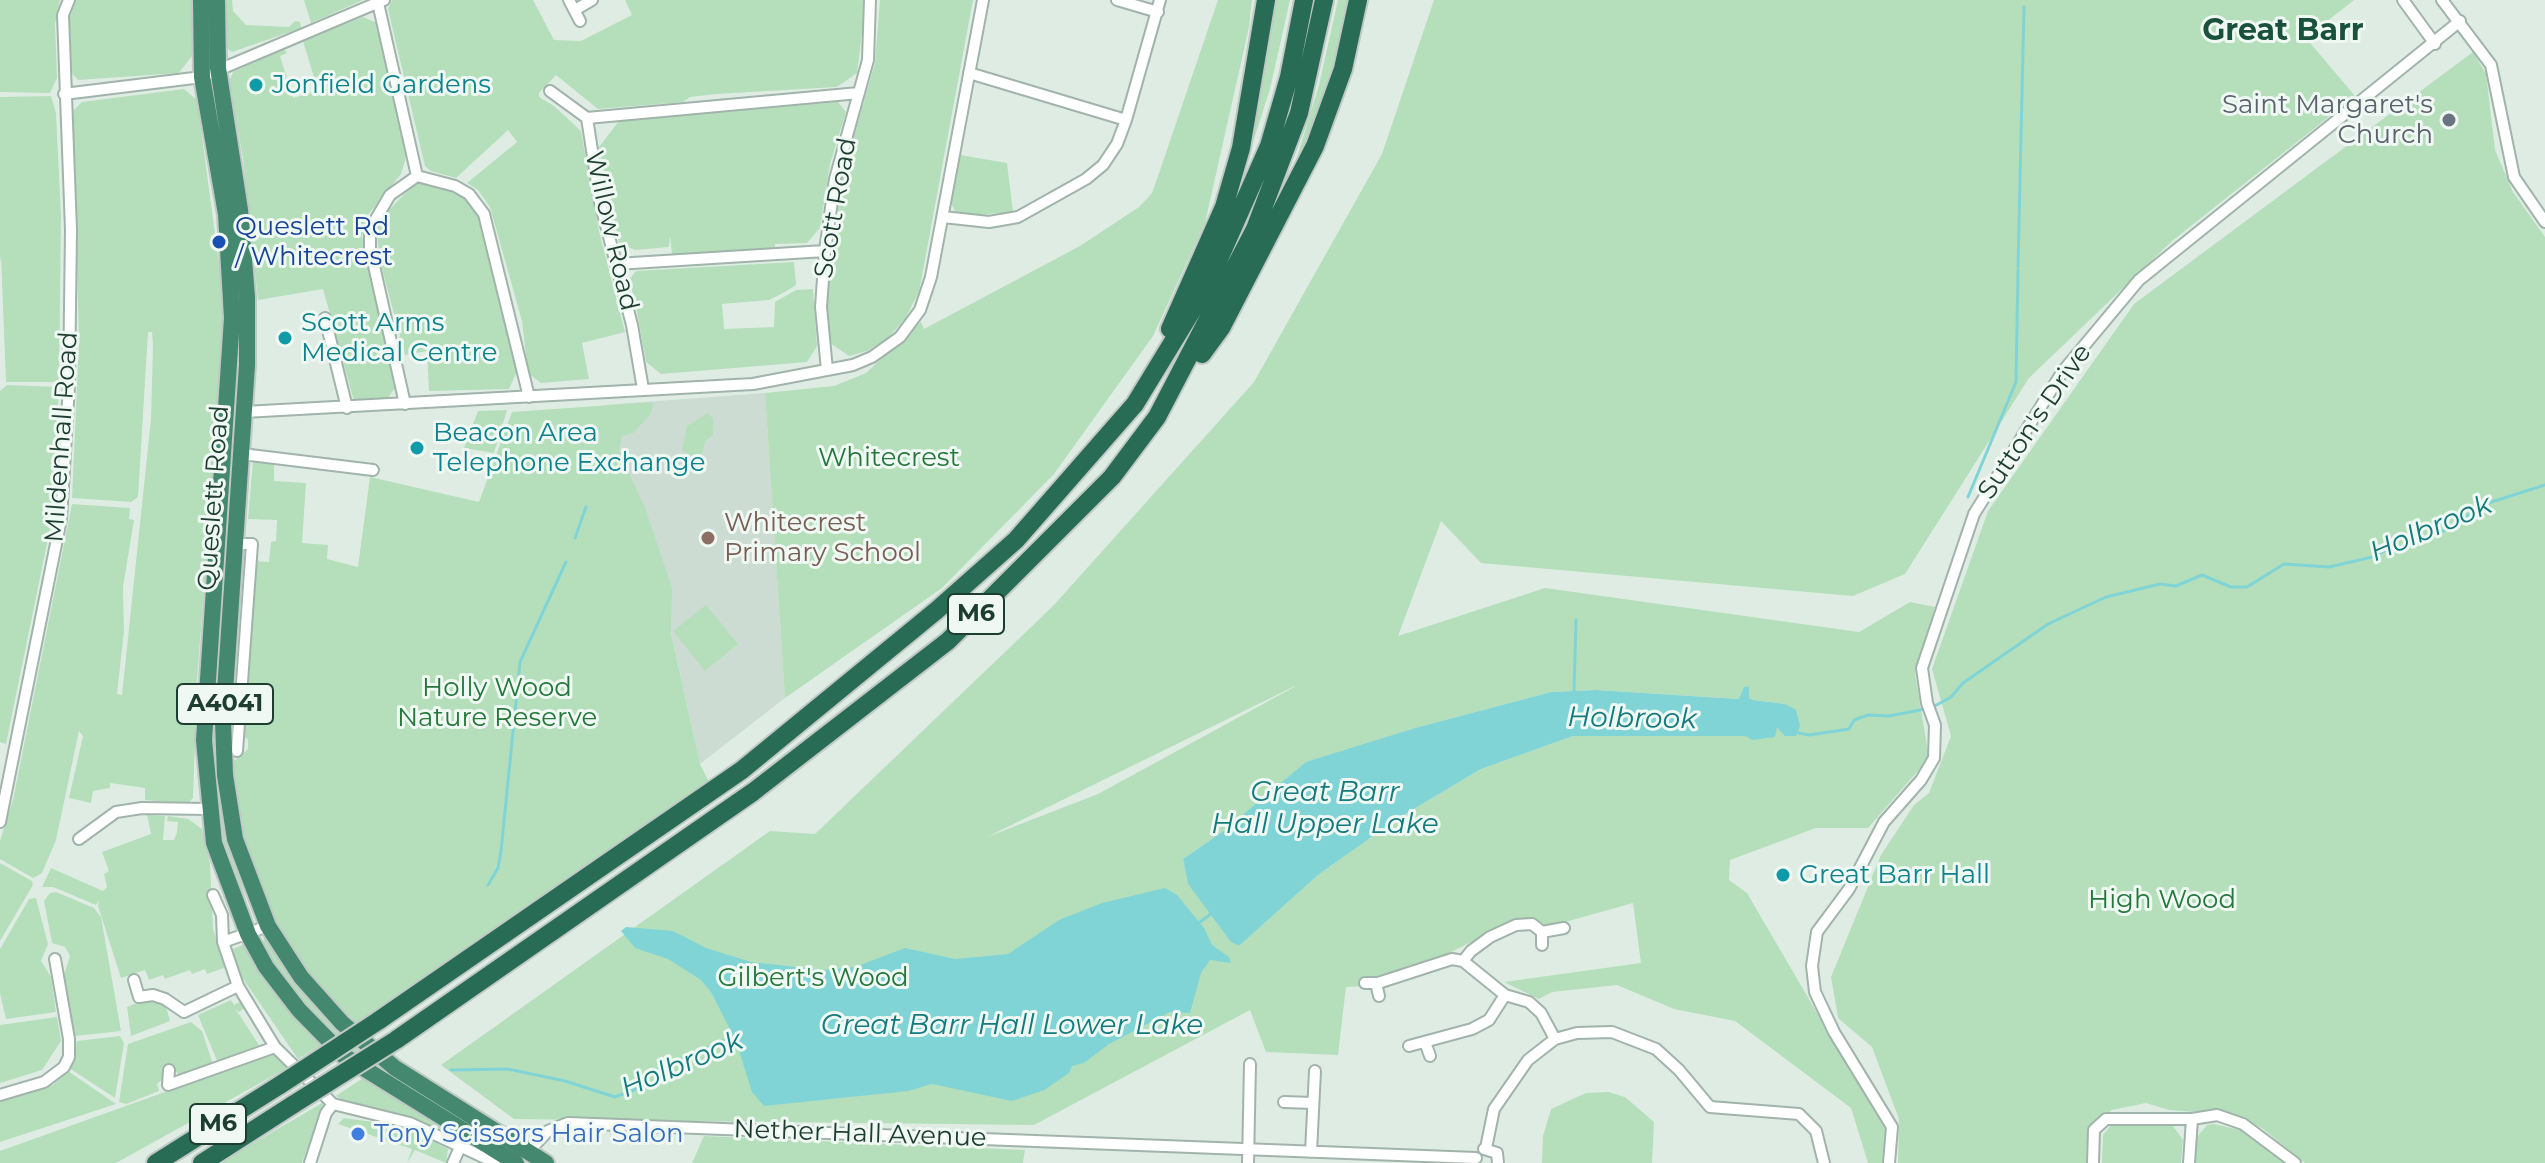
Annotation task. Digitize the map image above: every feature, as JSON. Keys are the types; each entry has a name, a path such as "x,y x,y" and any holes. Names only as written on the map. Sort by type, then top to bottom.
{"highway":[{"name":"Queslett Road","path":"201,0 202,77 229,243 236,412 242,454 223,721 225,775 235,839 268,926 317,997 368,1047 466,1114 546,1163"},
{"name":"Queslett Road","path":"217,0 218,68 240,210 247,297 236,412 217,541 204,727 208,809 214,843 248,934 266,967 299,1010 344,1056 516,1163"},
{"name":"M6","path":"1135,404 1224,207 1241,148 1266,0"},
{"name":"M6","path":"156,1163 378,1021 742,770 937,610 1016,540 1135,404 1207,286 1256,182 1289,77 1304,0"},
{"name":"M6","path":"1157,417 1226,290 1281,166 1315,53 1324,0"},
{"name":"M6","path":"202,1163 396,1040 753,792 948,641 1112,477 1221,328 1315,146 1343,69 1358,0"},
{"path":"217,541 235,544"}],"street":[{"name":"Mildenhall Road","path":"0,822 61,519 69,385 71,230 63,15 69,0"},
{"path":"580,21 572,5 592,0"},
{"name":"Scott Road","path":"827,370 821,307 825,251 835,179 868,60 870,0"},
{"path":"236,412 753,384 827,370 872,357 900,337 920,310 943,217 983,0"},
{"path":"1117,0 1158,12"},
{"path":"943,217 1002,221 1048,202 1103,165 1117,144 1126,120 1160,0"},
{"path":"2403,0 2435,44"},
{"path":"2442,0 2491,65 2514,177 2545,222"},
{"path":"64,94 202,77 381,2 417,176"},
{"name":"Sutton's Drive","path":"1889,1163 1892,1127 1834,1032 1815,992 1812,966 1817,932 1849,889 1884,822 1921,780 1934,758 1935,725 1922,668 1974,514 2063,371 2139,280 2460,21"},
{"path":"969,73 1126,120"},
{"name":"Willow Road","path":"550,91 587,118 600,202 632,325 643,389"},
{"path":"587,118 859,93"},
{"path":"405,404 370,248 370,229 374,217 390,195 417,176 455,186 469,194 484,214 529,397"},
{"path":"616,264 669,258 825,251"},
{"path":"325,318 347,408"},
{"path":"242,454 373,470"},
{"path":"235,544 252,544 242,745"},
{"path":"79,839 116,812 142,808 208,809"},
{"path":"213,895 222,915 223,942 238,986 275,1047 333,1104 410,1123 496,1163"},
{"path":"1463,961 1471,951 1505,929 1532,924 1542,932 1564,928"},
{"path":"223,942 268,926"},
{"path":"1542,932 1542,945"},
{"path":"0,1095 44,1082 64,1067 69,1057 69,1039 55,959"},
{"path":"1379,996 1370,983 1452,959 1463,961 1505,995 1529,1002 1541,1013 1555,1039"},
{"path":"134,980 139,997 153,995 165,999 184,1012 238,986"},
{"path":"1409,1046 1489,1020 1505,995"},
{"path":"1498,1163 1497,1153 1486,1148 1494,1109 1528,1060 1555,1039 1577,1033 1600,1032 1634,1038 1656,1049 1679,1070 1710,1107 1799,1114 1816,1131 1824,1163"},
{"path":"1425,1042 1430,1056"},
{"path":"169,1070 168,1085 275,1047"},
{"path":"1248,1163 1250,1064"},
{"path":"1311,1152 1315,1071"},
{"path":"1284,1102 1313,1103"},
{"path":"310,1163 326,1113 333,1104"},
{"path":"2093,1163 2094,1130 2106,1119 2192,1119 2217,1115 2243,1124 2295,1163"},
{"path":"2189,1163 2192,1119"},
{"name":"Nether Hall Avenue","path":"529,1151 548,1131 568,1123 1476,1160 1486,1148"},
{"path":"453,1163 461,1145"}],"shaded area":[{"name":"Whitecrest Primary School","path":"765,393 785,698 700,764 671,632 604,405"}],"green space":[{"path":"0,0 60,0 55,24 57,78 50,93 0,92"},
{"path":"76,0 192,0 194,53 179,73 78,80 71,72 70,17"},
{"path":"225,0 232,0 233,11 246,25 289,27 295,21 300,22 301,28 232,52 224,46"},
{"path":"304,0 363,0 311,23"},
{"path":"392,0 533,0 554,40 581,41 632,15 625,0 866,0 857,73 837,87 716,94 690,97 683,102 598,109 556,75 539,93 539,97 554,106 581,131 599,231 625,332 582,343 589,379 541,383 528,373 522,321 490,207 478,190 467,183 517,142 508,130 456,178 431,171 425,166 388,9"},
{"path":"880,0 973,0 919,292 905,319 887,339 867,351 849,356 830,343 826,311 842,177 875,63"},
{"name":"Whitecrest","path":"1218,0 1252,0 1249,27 1205,223 1153,336 1054,474 942,588 785,698 765,393 834,386 866,373 921,322 924,329 1080,246 1139,207 1152,193"},
{"path":"1269,0 1290,0 1270,89 1239,186"},
{"path":"1338,0 1352,0 1339,57 1317,122 1290,180 1319,85"},
{"name":"Gilbert's Wood","path":"1434,0 2354,0 2306,38 2355,96 2172,241 2029,378 1905,574 1853,596 1481,563 1441,521 1398,636 1545,588 1859,632 1910,602 1935,607 1915,674 1929,758 1868,828 1816,828 1730,860 1729,880 1747,893 1886,1131 1886,1163 1868,1163 1851,1108 1735,1021 1674,1009 1617,985 1552,992 1539,999 1504,982 1641,963 1633,903 1544,928 1536,920 1515,920 1439,958 1364,986 1346,987 1338,1055 1266,1052 1250,1010 1034,1125 514,1119 441,1065 770,831 815,834 1053,606 1254,382 1382,154","holes":["1295,686 1098,794 987,837","1749,687 1749,698 1753,700 1785,704 1799,728 1782,732 1776,728 1746,736 1573,736 1481,769 1397,819 1318,875 1239,946 1188,884 1183,859 1222,832 1306,763 1415,728 1551,692 1596,690 1740,699"]},
{"path":"363,17 377,23 406,157 401,174 367,216 362,236 397,385 388,398 354,401 323,289 258,300 243,158 229,82 233,72 284,49 287,53 280,56 293,98 317,91 319,94 303,41"},
{"name":"High Wood","path":"2473,52 2486,74 2495,150 2513,192 2545,237 2545,1163 2305,1163 2263,1129 2237,1115 2169,1110 2146,1103 2112,1110 2095,1121 2091,1126 2089,1163 1898,1163 1899,1119 1872,1047 1838,1018 1831,977 1881,855 1914,805 1929,793 1951,736 1932,669 1988,511 2134,304"},
{"path":"184,89 197,100 222,286 222,362 197,679 193,798 187,804 145,800 145,788 110,783 110,788 93,791 91,803 69,798 83,736 79,731 56,840 42,873 33,878 0,859 0,841 13,800 72,504 130,508 129,519 134,520 123,587 124,631 117,694 122,695 151,419 153,345 152,332 148,332 138,497 131,502 72,498 79,341 73,111 82,102"},
{"path":"51,96 56,113 61,215 59,382 6,382 1,255 0,264 0,97"},
{"path":"838,102 846,112 830,164 820,228 807,243 775,244 775,250 672,254 670,236 669,247 635,250 619,243 599,147 619,121"},
{"path":"960,155 1007,163 1013,212 975,215 955,211 951,203"},
{"path":"417,181 442,185 459,193 475,211 487,234 518,369 509,389 429,391 427,351 405,355 380,261 377,234 387,212"},
{"path":"794,262 796,285 783,293 769,300 722,304 724,329 774,327 775,302 796,290 813,289 817,346 807,362 661,374 646,362 636,306 646,304 636,305 629,280 636,271"},
{"path":"7,385 59,387 50,529 6,744 0,742 0,391"},
{"name":"Holly Wood Nature Reserve","path":"653,402 651,414 633,433 622,436 619,451 645,508 672,588 671,633 700,764 709,782 359,1025 329,998 273,923 246,844 232,781 232,763 248,749 248,739 243,737 244,705 255,561 269,562 271,542 276,541 277,520 248,519 253,461 274,460 274,481 306,483 302,543 328,545 327,559 358,567 370,477 479,502 512,412"},
{"path":"507,410 494,453 464,448 478,411"},
{"path":"708,413 713,419 713,435 705,441 702,455 692,457 682,450 687,426"},
{"path":"230,552 225,824 252,922 250,925 223,853 209,762 222,553"},
{"path":"706,605 738,644 705,671 673,631"},
{"path":"147,815 165,816 163,840 174,840 177,832 178,822 167,821 168,816 188,819 202,829 210,864 213,929 226,967 207,974 205,969 192,974 190,970 165,979 163,975 149,980 145,970 121,978 98,906 99,900 96,905 53,887 42,887 51,868 103,891 107,887 104,874 109,871 102,852 151,834"},
{"path":"0,863 32,881 33,885 0,941"},
{"path":"56,892 94,908 101,917 121,1031 75,1036 64,975 70,956 65,947 52,943 44,901 50,893"},
{"path":"36,898 48,944 41,961 51,977 56,1012 6,1019 0,993 0,949 29,899"},
{"path":"265,936 317,1003 520,1152 515,1157 388,1080 328,1033 281,978 262,945"},
{"path":"245,944 325,1043 298,1059 237,970 233,949"},
{"path":"152,997 165,1003 170,1021 131,1036 127,1007"},
{"path":"231,1000 234,1005 241,1001 245,1008 239,1012 235,1008 259,1045 218,1063 198,1015"},
{"path":"57,1017 61,1041 42,1070 0,1083 0,1025"},
{"path":"191,1022 202,1031 213,1064 184,1074 178,1074 172,1065 163,1067 164,1078 157,1084 159,1091 126,1104 119,1102 128,1044"},
{"path":"120,1036 124,1043 115,1098 69,1068 77,1041"},
{"path":"274,1053 289,1067 116,1163 0,1163 0,1151"},
{"path":"68,1071 116,1104 0,1142 0,1101 53,1085"},
{"path":"366,1076 494,1157 399,1114 349,1104 336,1096"},
{"path":"1608,1092 1625,1097 1654,1122 1652,1163 1542,1163 1543,1136 1551,1109 1586,1093"},
{"path":"324,1102 302,1163 219,1163"},
{"path":"344,1118 403,1126 448,1149 446,1163 415,1150 407,1163 412,1149 338,1124"},
{"path":"2112,1124 2173,1126 2183,1140 2181,1163 2102,1163 2103,1135"},
{"path":"2207,1125 2240,1130 2286,1163 2195,1163 2197,1137"},
{"path":"704,1136 1025,1150 1023,1163 692,1163"}],"water":[{"name":"Great Barr Hall Upper Lake","path":"1744,687 1749,687 1749,698 1753,700 1785,704 1796,710 1800,726 1796,736 1785,736 1777,728 1775,737 1752,740 1746,736 1573,736 1481,769 1397,819 1318,875 1239,946 1231,942 1188,884 1183,859 1222,832 1306,762 1415,728 1551,692 1596,690 1739,699"},
{"name":"Great Barr Hall Lower Lake","path":"1165,888 1177,895 1204,928 1212,945 1229,957 1231,963 1210,960 1201,973 1190,1013 1170,1012 1109,1044 1084,1063 1072,1066 1069,1073 1044,1090 1012,1101 932,1084 908,1091 764,1106 752,1092 736,1041 711,992 701,980 668,959 635,948 621,931 626,927 673,931 706,948 751,962 824,970 855,967 905,948 955,959 1008,954 1059,920 1102,903"}],"waterway":[{"path":"2018,267 2024,7"},
{"path":"1968,497 2016,382 2018,270"},
{"name":"Holbrook","path":"1933,707 1951,697 1963,683 2048,624 2106,597 2160,584 2176,586 2202,575 2231,587 2247,587 2284,564 2329,567 2372,557 2393,547 2409,546 2457,525 2482,505 2545,485"},
{"path":"575,538 586,507"},
{"path":"488,885 498,868 501,851 520,662 566,562"},
{"path":"1574,691 1576,620"},
{"name":"Holbrook","path":"1794,732 1809,735 1849,729 1854,720 1868,715 1889,716 1925,709"},
{"name":"Holbrook","path":"1196,925 1212,913"},
{"name":"Holbrook","path":"451,1070 508,1069 565,1081 615,1097 634,1090 654,1071 734,1036"}],"place":[{"name":"Jonfield Gardens","path":"256,85"},
{"name":"Saint Margaret's Church","path":"2449,120"},
{"name":"Queslett Rd / Whitecrest","path":"219,242"},
{"name":"Scott Arms Medical Centre","path":"285,338"},
{"name":"Beacon Area Telephone Exchange","path":"417,448"},
{"name":"Whitecrest Primary School","path":"708,538"},
{"name":"Great Barr Hall","path":"1783,875"},
{"name":"Tony Scissors Hair Salon","path":"358,1134"}],"district":[{"name":"Great Barr","path":"2283,31"}]}
